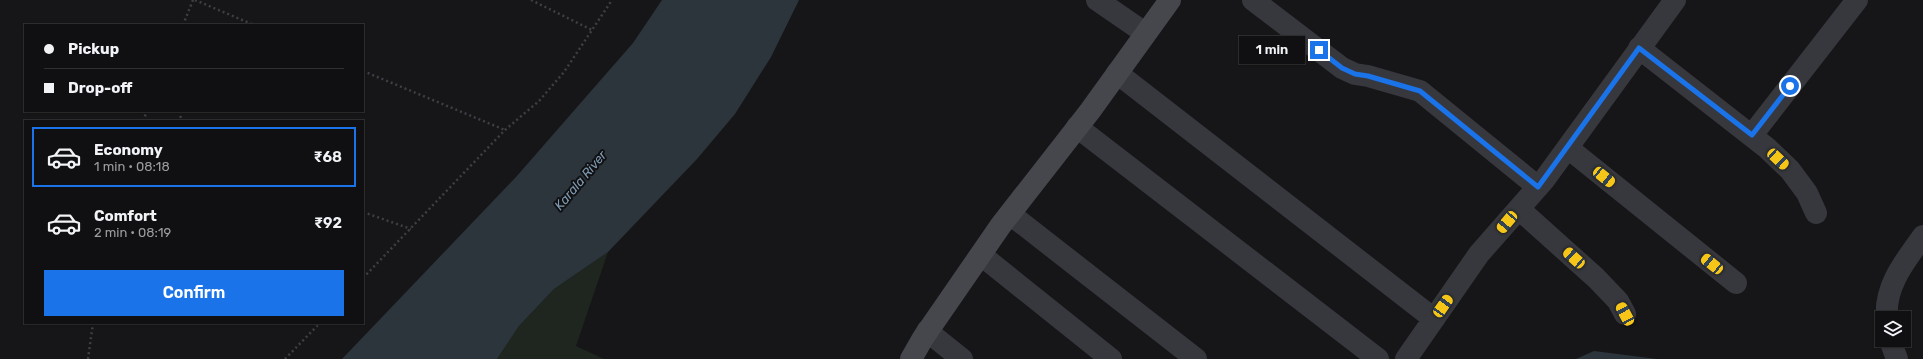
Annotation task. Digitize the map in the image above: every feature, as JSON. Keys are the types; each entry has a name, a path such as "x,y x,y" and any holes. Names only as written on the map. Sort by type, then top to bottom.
{"main road":[{"path":"912,359 927,331 981,254 1077,127 1170,0"}],"street":[{"path":"1097,0 1145,34"},
{"path":"1253,0 1342,68 1355,74 1368,76 1420,91 1538,187"},
{"path":"1406,359 1479,254 1538,187 1675,0"},
{"path":"1752,135 1857,0"},
{"path":"1639,48 1752,135 1790,170 1807,193 1816,213"},
{"path":"1117,73 1434,319"},
{"path":"1077,127 1378,359"},
{"path":"1568,148 1736,283"},
{"path":"1519,209 1596,278 1618,301 1625,314"},
{"path":"1010,214 1196,359"},
{"path":"1887,311 1888,298 1893,282 1901,267 1923,236"},
{"path":"981,254 1111,359"},
{"path":"927,331 962,359"},
{"path":"1893,347 1897,359"}],"path":[{"path":"182,24 194,0 252,24"},
{"path":"531,0 592,30"},
{"path":"364,277 505,130 539,101 564,72 612,0"},
{"path":"364,71 505,130"},
{"path":"364,212 411,229"},
{"path":"88,359 93,324"},
{"path":"285,359 319,324"}],"shaded area":[{"path":"608,252 576,346 604,359 497,359 519,326 554,289"}],"water":[{"name":"Karala River","path":"662,0 799,0 771,57 735,114 697,159 608,252 554,289 519,326 497,359 342,359 516,177 633,43"},
{"path":"1594,351 1657,359 1576,359"}],"route":[{"path":"1319,50 1342,68 1355,74 1368,76 1420,91 1538,187 1568,148 1639,48 1752,135 1790,86"}]}
